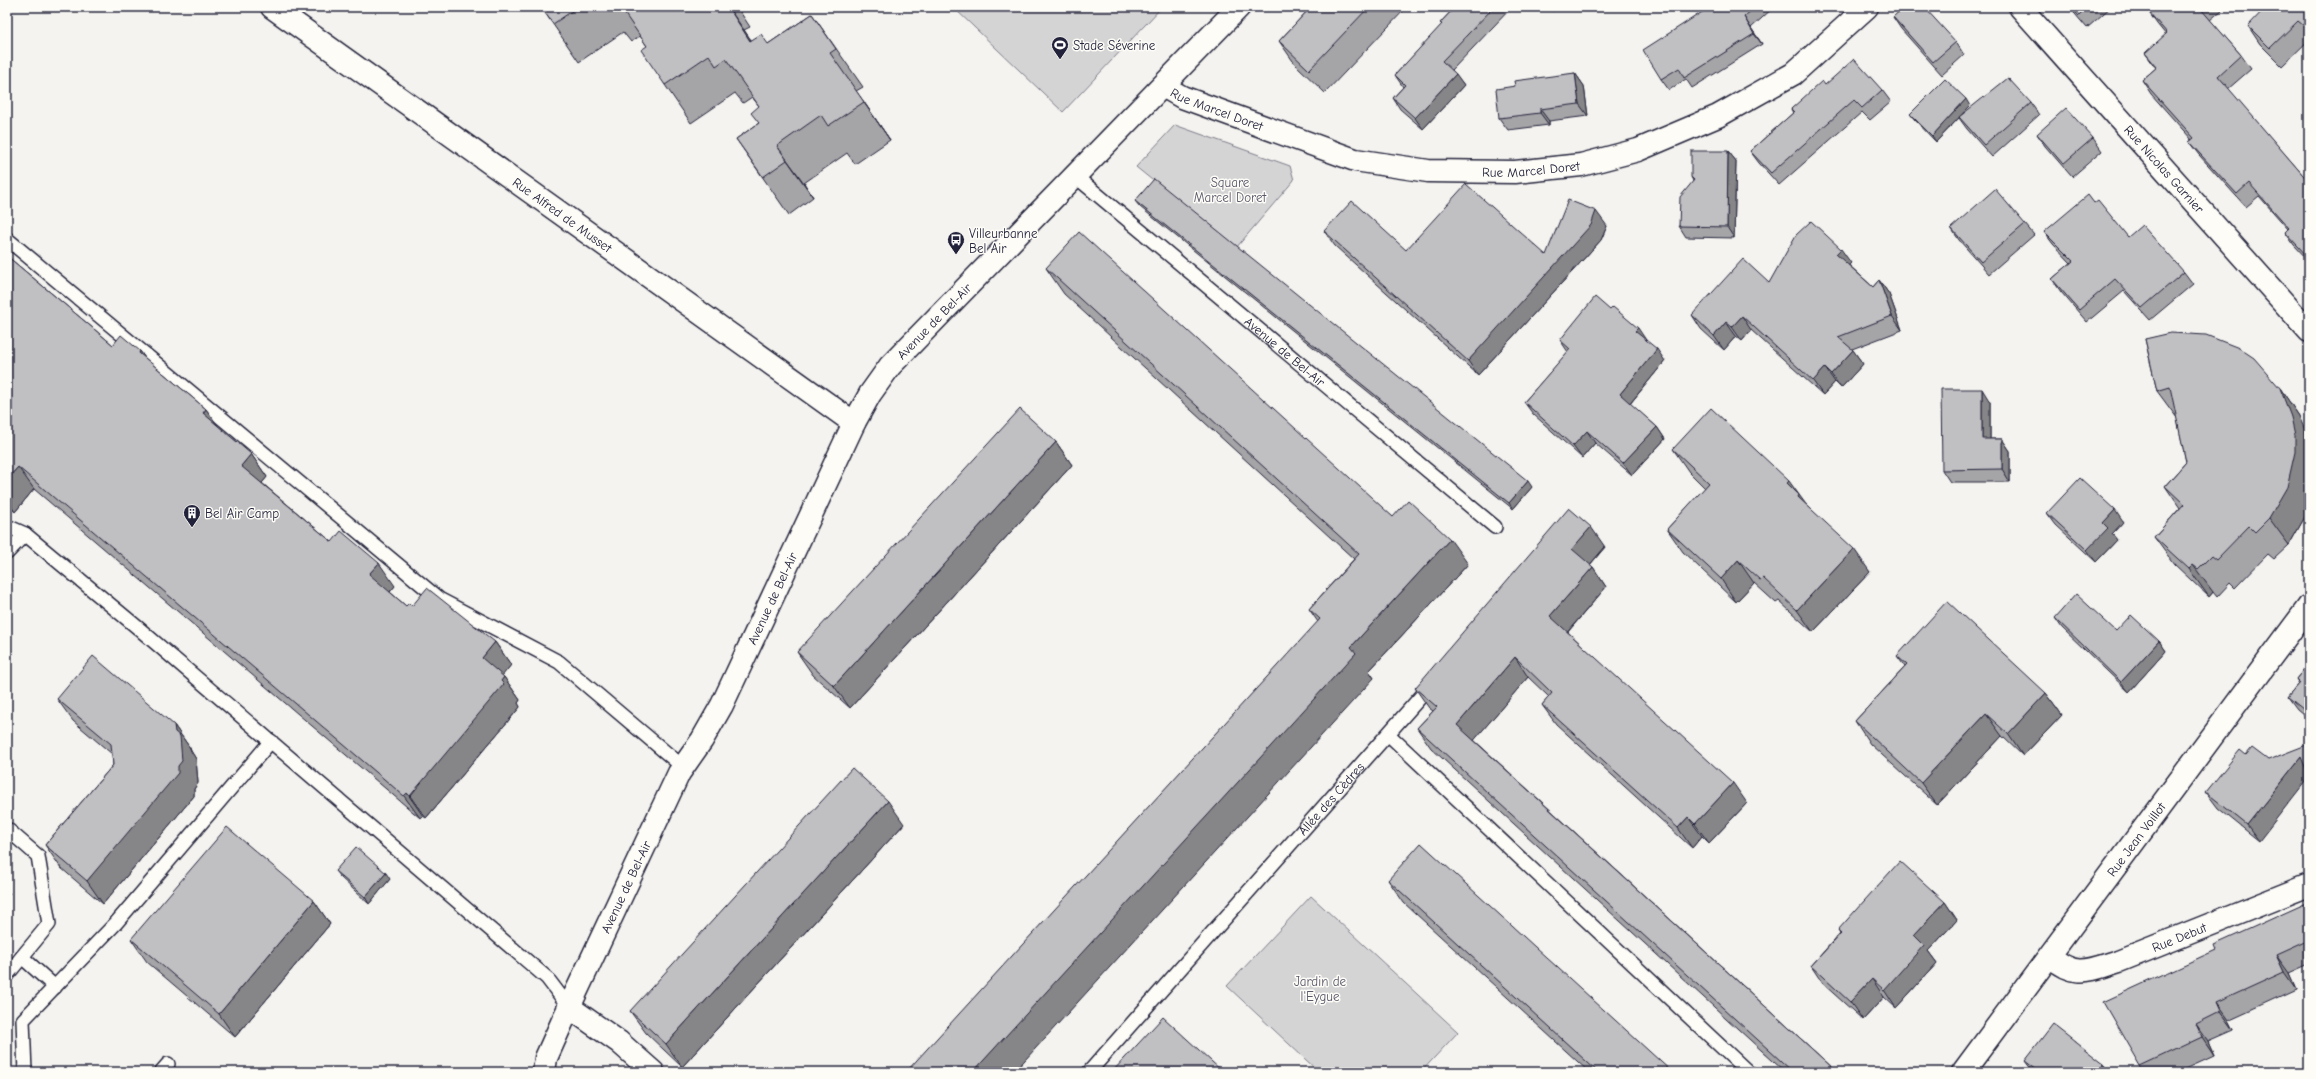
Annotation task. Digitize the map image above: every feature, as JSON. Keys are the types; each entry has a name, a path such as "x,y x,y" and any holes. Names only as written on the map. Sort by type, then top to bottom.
{"street":[{"name":"Rue Alfred de Musset","path":"272,7 854,423"},
{"name":"Avenue de Bel-Air","path":"544,1072 546,1058 569,1007 683,767 722,705 854,423 870,394 890,366 1074,175 1239,7"},
{"name":"Rue Marcel Doret","path":"1163,86 1182,98 1355,160 1428,171 1515,172 1581,164 1638,150 1718,116 1793,74 1867,7"},
{"name":"Rue Nicolas Garnier","path":"2020,7 2309,332"},
{"name":"Rue Jean Voillot","path":"1963,1072 2309,606"},
{"name":"Rue Debut","path":"2050,956 2062,967 2073,970 2088,970 2119,961 2309,885"},
{"path":"569,1007 619,1042 653,1072"}],"lane":[{"name":"Avenue de Bel-Air","path":"1074,175 1495,527"},
{"path":"7,239 439,599 559,662 683,767"},
{"path":"7,526 25,534 271,741 548,978 569,1007"},
{"path":"7,553 25,534"},
{"name":"Allée des Cèdres","path":"1089,1072 1389,735 1441,674"},
{"path":"1389,735 1748,1072"},
{"path":"25,1072 23,1020 116,923 271,741"},
{"path":"7,829 38,856 49,924 7,976"},
{"path":"22,957 56,987"}],"green space":[{"name":"Stade Séverine","path":"953,7 1162,7 1063,112"},
{"name":"Square Marcel Doret","path":"1175,125 1290,166 1294,180 1236,248 1136,167"},
{"name":"Jardin de l'Eygue","path":"1311,896 1458,1032 1421,1072 1319,1072 1227,986"}],"building":[{"path":"541,7 578,7 553,24"},
{"path":"620,7 728,7 750,41 761,34 768,44 812,14 836,49 830,53 864,102 828,126 821,115 777,146 787,160 763,177 736,139 759,123 751,113 759,106 726,59 716,66 709,55 665,85 641,50 647,46"},
{"path":"1311,7 1369,7 1309,70 1279,41"},
{"path":"1455,7 1494,7 1442,61 1456,74 1415,118 1393,98 1405,85 1395,75 1442,24 1440,23"},
{"path":"1710,7 1755,7 1744,17 1754,34 1684,78 1679,68 1661,79 1643,50"},
{"path":"1904,7 1924,7 1956,42 1933,62 1893,17"},
{"path":"2071,7 2088,7 2079,16"},
{"path":"2152,7 2201,7 2200,8 2241,55 2218,76 2309,182 2309,258 2285,232 2289,228 2249,183 2237,194 2189,142 2194,138 2142,80 2157,67 2145,53 2167,33 2148,11"},
{"path":"2266,7 2309,7 2309,30 2298,21 2270,48 2248,26"},
{"path":"1854,59 1882,90 1862,108 1854,100 1771,173 1750,151 1794,112 1791,109 1822,81 1825,85"},
{"path":"1575,73 1579,104 1540,109 1540,113 1499,118 1496,89 1515,86 1514,81"},
{"path":"2008,78 2031,103 1984,145 1959,117"},
{"path":"1945,79 1966,99 1932,136 1910,114"},
{"path":"2066,108 2093,138 2063,164 2037,134"},
{"path":"1691,151 1728,151 1727,227 1679,226 1680,197 1694,180 1691,177"},
{"path":"1154,179 1528,481 1509,503 1135,201"},
{"path":"1466,184 1546,255 1568,200 1596,211 1591,225 1468,361 1324,231 1352,201 1406,250"},
{"path":"1995,189 2025,224 1981,262 1951,228"},
{"path":"2088,195 2094,203 2098,200 2128,237 2142,225 2184,272 2142,308 2115,279 2079,310 2052,279 2073,261 2044,232"},
{"path":"1811,221 1841,249 1836,254 1873,287 1879,280 1892,316 1838,337 1853,350 1831,374 1825,368 1813,381 1742,316 1732,327 1726,322 1714,336 1692,315 1743,259 1769,283 1796,235"},
{"path":"1079,232 1393,517 1408,500 1450,539 1351,647 1356,653 973,1072 906,1072 1320,619 1309,609 1359,554 1046,268"},
{"name":"Bel Air Camp","path":"7,256 113,345 121,335 140,351 139,353 206,409 203,413 251,454 241,466 332,542 341,531 379,563 369,574 406,606 409,603 412,606 427,588 495,642 482,658 504,677 501,681 504,684 410,796 407,793 404,796 18,467 7,479"},
{"path":"1595,297 1610,310 1613,307 1638,328 1635,331 1657,349 1620,394 1657,427 1623,463 1587,431 1573,446 1524,402 1570,349 1560,340"},
{"path":"2171,333 2206,335 2239,348 2254,358 2280,388 2291,417 2295,435 2295,452 2287,487 2269,518 2255,532 2249,526 2216,560 2211,556 2198,569 2193,565 2189,569 2154,537 2184,504 2165,486 2186,462 2170,387 2157,391 2145,339"},
{"path":"1941,389 1982,389 1982,439 2002,439 2002,469 1942,470"},
{"path":"1711,408 1789,481 1787,483 1799,495 1798,497 1854,549 1797,610 1763,578 1760,580 1738,560 1721,579 1667,529 1709,483 1673,449"},
{"path":"1020,409 1056,442 834,686 797,652"},
{"path":"2080,478 2115,510 2103,523 2108,528 2087,550 2047,513"},
{"path":"1569,508 1591,527 1572,549 1593,567 1550,616 1733,783 1695,824 1688,817 1678,828 1542,705 1552,693 1515,657 1457,725 1835,1070 1833,1072 1793,1072 1417,728 1437,707 1415,688"},
{"path":"2076,594 2116,631 2131,615 2159,641 2121,682 2055,618"},
{"path":"1947,601 2046,693 2008,734 1986,714 1921,783 1855,721 1907,665 1897,656"},
{"path":"93,656 174,725 175,732 180,736 182,761 178,766 178,773 87,881 45,845 113,765 111,744 57,699"},
{"path":"2309,663 2309,714 2288,697 2300,683 2296,679"},
{"path":"2309,744 2309,776 2301,757 2247,825 2206,792 2240,750 2246,755 2252,748 2268,760"},
{"path":"852,768 888,801 666,1044 630,1011"},
{"path":"227,827 314,901 219,1014 131,939"},
{"path":"1421,843 1672,1072 1598,1072 1388,880"},
{"path":"356,847 386,873 365,897 335,871"},
{"path":"1900,861 1945,902 1914,935 1924,945 1884,990 1872,979 1850,1002 1811,966 1841,933 1838,930"},
{"path":"2309,902 2309,940 2276,955 2284,972 2216,1003 2220,1012 2196,1024 2202,1037 2140,1066 2103,1002 2216,950 2214,945"},
{"path":"1163,1017 1223,1072 1112,1072"},
{"path":"2053,1024 2104,1064 2098,1072 2041,1072 2025,1060"}],"place":[{"name":"Stade Séverine","path":"1060,60"},
{"name":"Villeurbanne Bel Air","path":"956,255"},
{"name":"Bel Air Camp","path":"192,528"}]}
